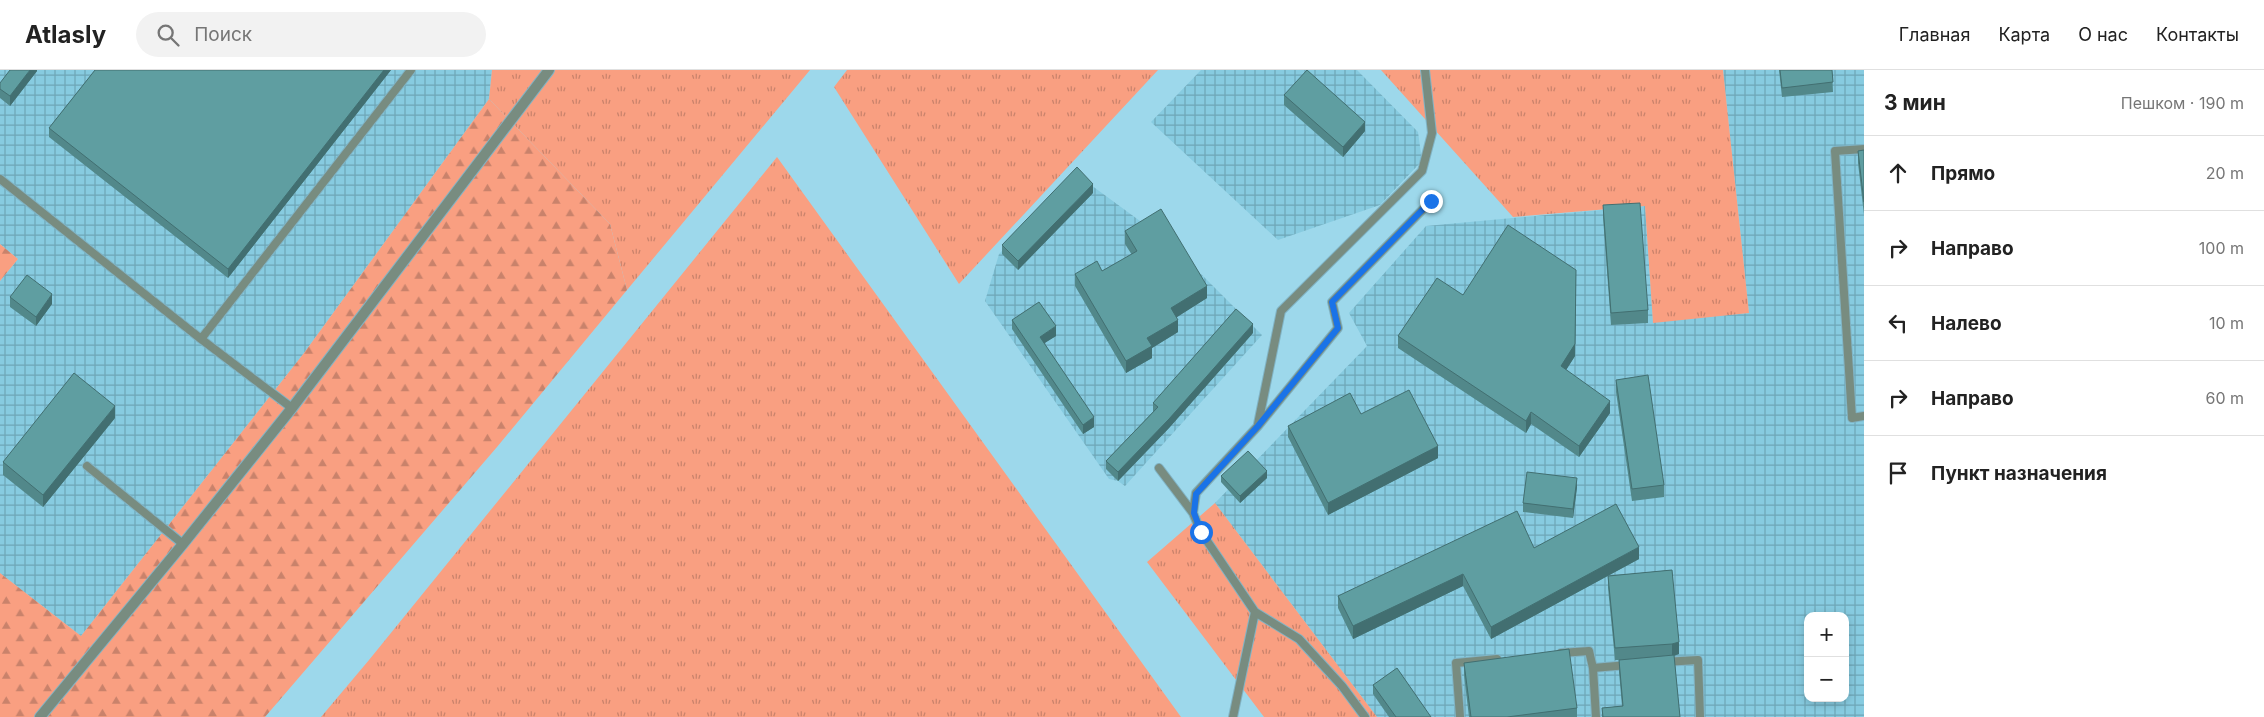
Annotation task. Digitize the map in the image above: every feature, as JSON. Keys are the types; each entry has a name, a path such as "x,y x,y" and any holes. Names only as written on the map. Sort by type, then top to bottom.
{"street":[{"path":"40,717 292,408 549,70"}],"lane":[{"path":"201,339 411,70"},
{"path":"1258,426 1281,312 1422,171 1432,133 1424,70"},
{"path":"1864,149 1835,151 1852,418 1864,416"},
{"path":"0,179 201,339 292,408"},
{"path":"1194,513 1196,494 1258,426 1338,328 1332,302 1431,201"},
{"path":"86,466 183,544"},
{"path":"1159,468 1194,513 1201,532 1254,612 1299,639 1342,686 1365,717"},
{"path":"1233,717 1254,612"},
{"path":"1551,654 1589,650 1593,668 1596,717"},
{"path":"1460,717 1456,663 1504,658"},
{"path":"1660,663 1698,660 1700,717"},
{"path":"1593,668 1641,664"}],"shaded area":[{"path":"0,70 492,70 489,99 304,353 81,636 0,573 0,281 18,259 0,244"},
{"path":"1201,70 1357,70 1418,132 1422,161 1380,205 1278,240 1151,122"},
{"path":"1723,70 1864,70 1864,717 1377,717 1215,503 1367,346 1349,313 1426,226 1645,206 1653,322 1749,313"},
{"path":"1076,174 1170,243 1262,335 1125,486 1118,481 1109,479 985,301 999,254"}],"green space":[{"path":"492,70 810,70 627,290 610,224 489,99"},
{"path":"847,70 1158,70 959,284 834,87"},
{"path":"1381,70 1723,70 1749,313 1653,323 1645,206 1513,217"},
{"path":"489,99 610,224 627,290 497,447 265,717 0,717 0,573 81,636 304,353"},
{"path":"777,157 1181,717 321,717 369,660"},
{"path":"0,244 18,259 0,281"},
{"path":"1215,503 1377,717 1264,717 1147,562"}],"building":[{"path":"10,70 30,70 10,96 0,89 0,83"},
{"path":"95,70 384,70 228,269 49,128"},
{"path":"1307,70 1365,122 1343,147 1284,95"},
{"path":"1780,70 1832,70 1833,82 1782,88"},
{"path":"1864,150 1864,202 1858,151"},
{"path":"1077,167 1093,184 1018,261 1002,245"},
{"path":"1640,203 1648,310 1611,313 1603,205"},
{"path":"1161,209 1207,286 1171,308 1178,320 1147,338 1152,346 1126,361 1075,274 1097,261 1102,271 1137,251 1125,231"},
{"path":"1508,225 1576,270 1575,344 1561,366 1610,401 1579,446 1531,412 1526,421 1398,336 1437,278 1463,295"},
{"path":"27,275 52,294 36,317 10,297"},
{"path":"1039,302 1056,326 1040,337 1094,417 1083,425 1012,320"},
{"path":"1236,309 1253,324 1169,419 1118,472 1106,461 1158,407 1153,403"},
{"path":"74,373 115,406 43,495 3,462"},
{"path":"1648,375 1664,485 1632,489 1616,380"},
{"path":"1409,390 1438,446 1328,503 1288,426 1350,393 1361,414"},
{"path":"1248,451 1267,471 1240,496 1221,476"},
{"path":"1527,472 1577,478 1573,509 1523,503"},
{"path":"1616,504 1639,547 1491,627 1463,574 1353,626 1338,596 1517,511 1534,548"},
{"path":"1672,570 1679,642 1615,648 1608,576"},
{"path":"1569,649 1577,708 1507,717 1471,717 1464,663"},
{"path":"1674,655 1680,717 1603,717 1602,708 1623,706 1619,660"},
{"path":"1397,668 1431,717 1396,717 1373,685"}],"route":[{"path":"1201,532 1194,513 1196,494 1258,426 1338,328 1332,302 1431,201"}]}
